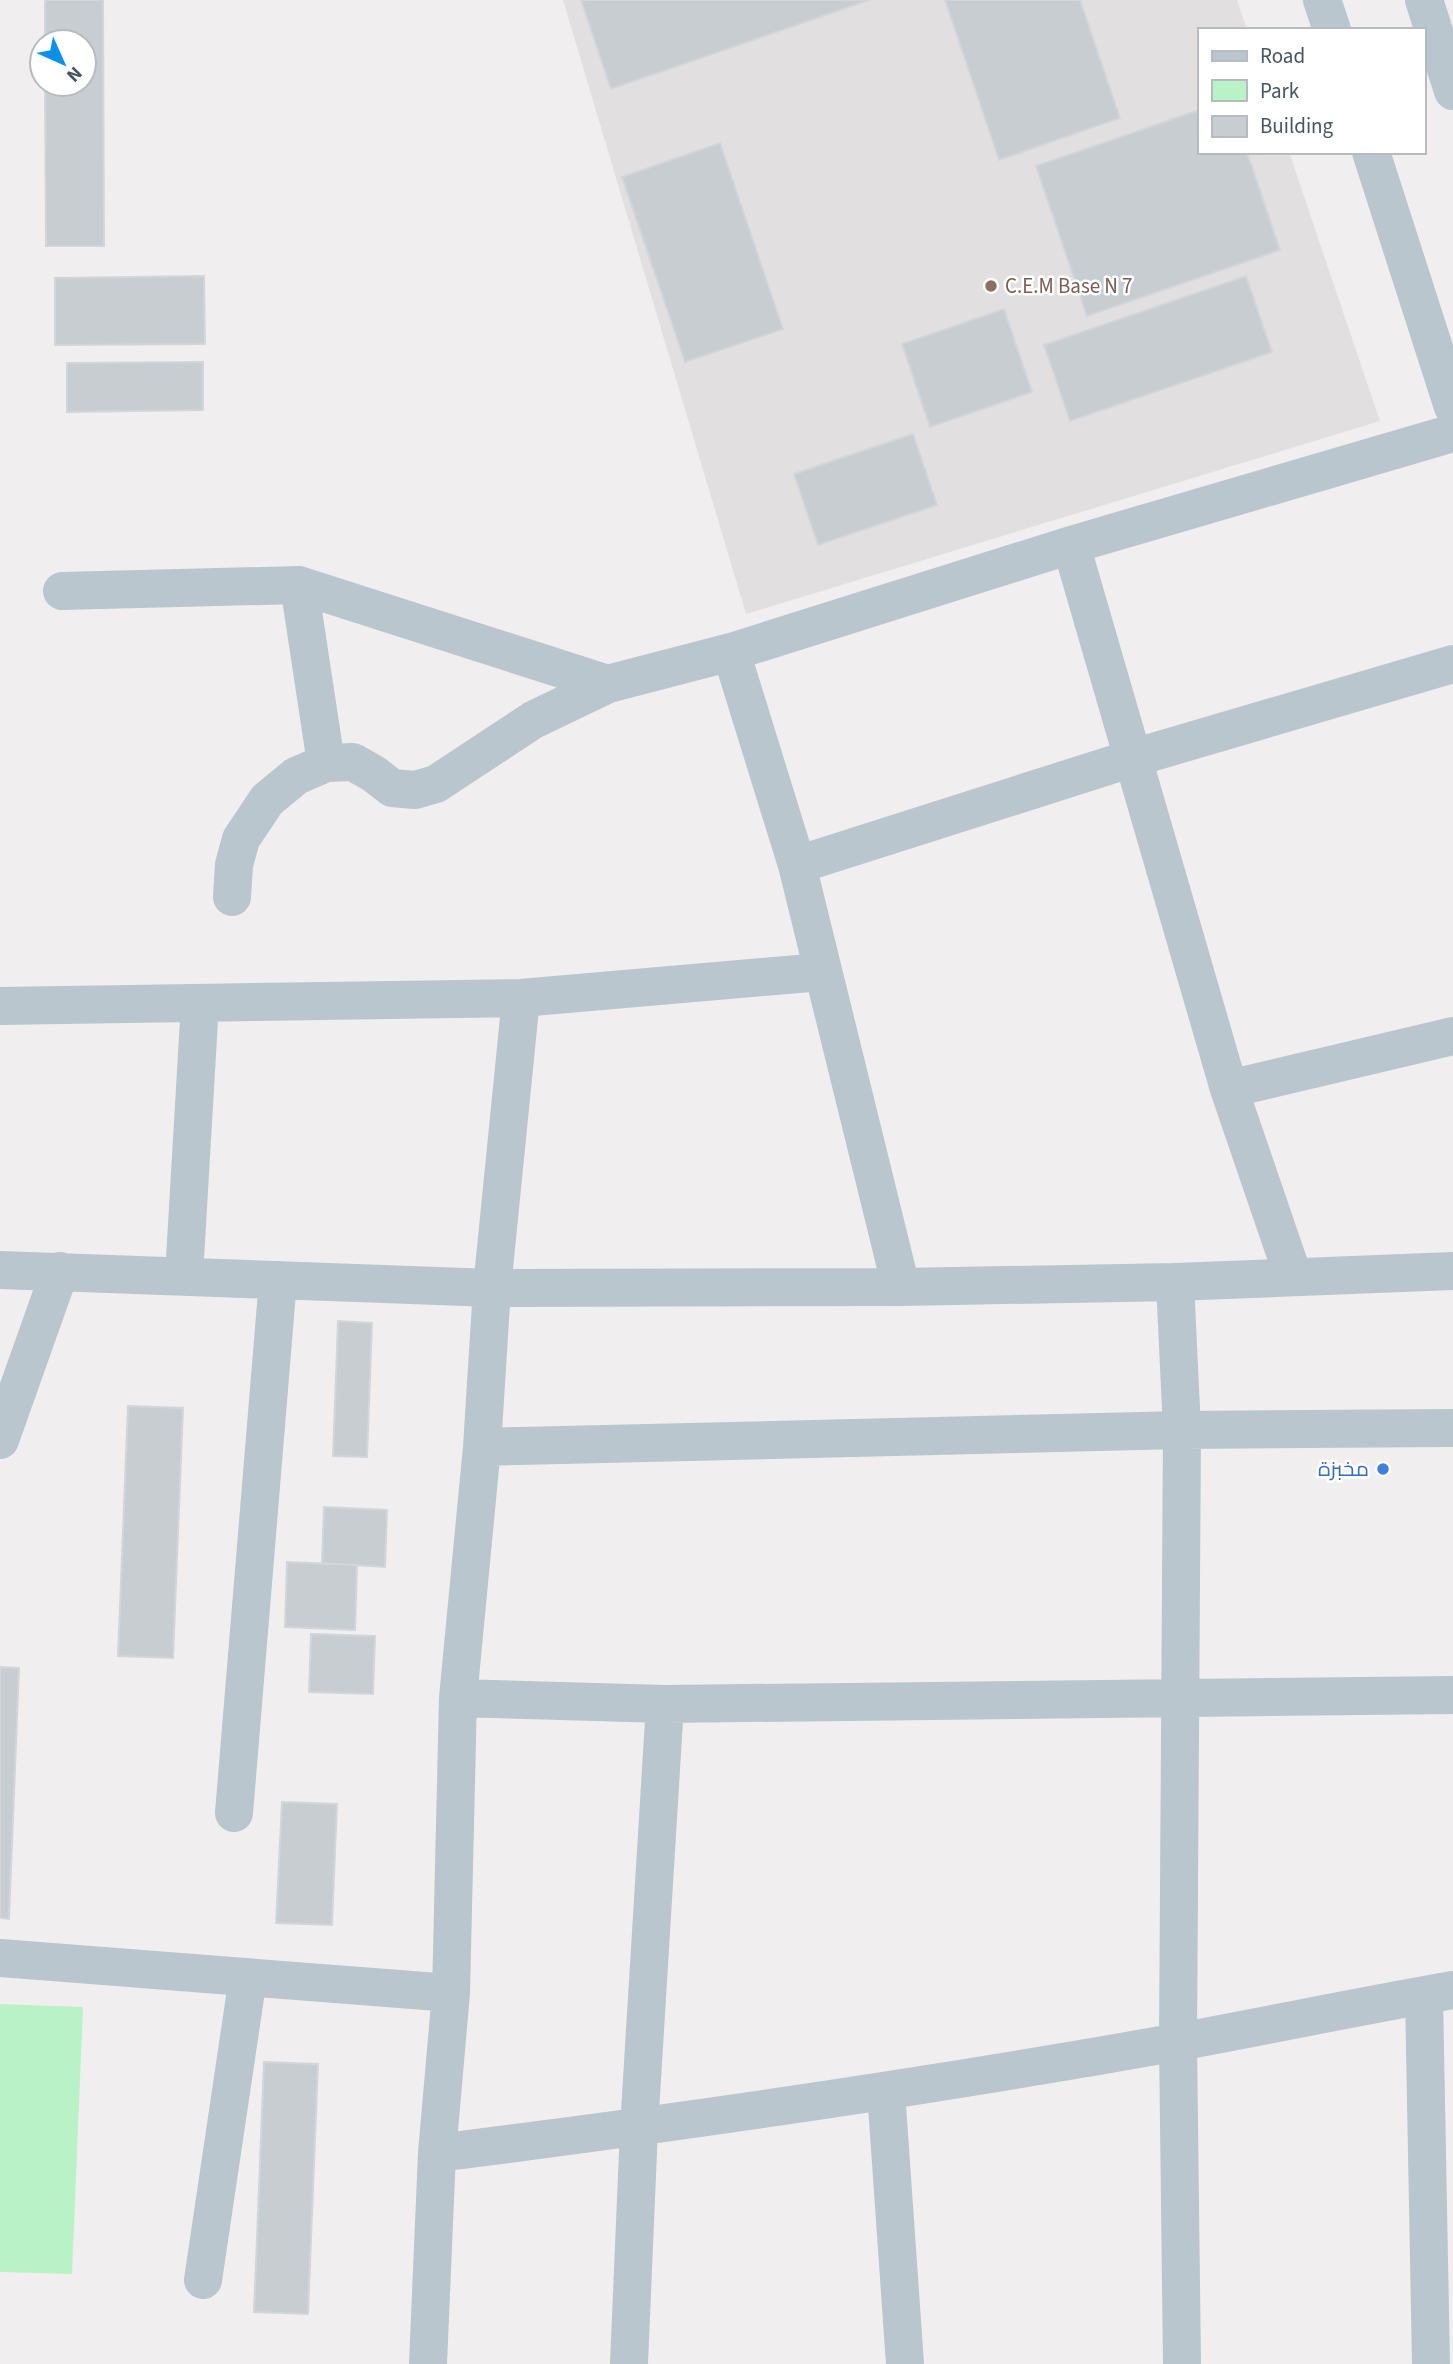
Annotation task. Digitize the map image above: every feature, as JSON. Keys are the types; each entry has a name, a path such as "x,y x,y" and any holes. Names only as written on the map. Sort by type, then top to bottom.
{"street":[{"path":"1322,0 1331,28"},
{"path":"1424,0 1446,41 1453,91"},
{"path":"1372,154 1453,407"},
{"path":"232,897 234,865 240,839 267,800 296,776 326,763 353,762 392,788 415,790 436,784 533,720 608,684 731,652 1071,545 1453,433"},
{"path":"1071,545 1229,1089 1293,1276"},
{"path":"62,591 299,585 608,684"},
{"path":"299,585 326,763"},
{"path":"731,652 797,865 821,972 901,1287"},
{"path":"797,865 1133,758 1453,664"},
{"path":"0,1006 521,998 821,972"},
{"path":"428,2364 437,2153 451,1993 458,1698 482,1447 492,1288 521,998"},
{"path":"184,1276 200,1003"},
{"path":"1229,1089 1453,1036"},
{"path":"0,1270 492,1288 901,1287 1175,1282 1453,1271"},
{"path":"0,1440 60,1271"},
{"path":"234,1813 278,1280"},
{"path":"1175,1282 1182,1430 1178,2042 1182,2364"},
{"path":"482,1447 1182,1430 1453,1428"},
{"path":"458,1698 665,1704 1453,1695"},
{"path":"629,2364 639,2127 665,1704"},
{"path":"0,1958 451,1993"},
{"path":"203,2280 248,1977"},
{"path":"437,2153 886,2091 1178,2042 1438,1992 1431,2364"},
{"path":"886,2091 905,2364"}],"shaded area":[{"name":"C.E.M Base N 7","path":"563,0 1237,0 1246,28 1198,28 1198,154 1290,154 1380,421 746,614"}],"green space":[{"path":"0,2004 83,2007 72,2274 0,2272"}],"building":[{"path":"45,0 103,0 104,246 46,246 45,98 98,98 98,28 45,28"},
{"path":"581,0 869,0 611,89"},
{"path":"945,0 1080,0 1120,118 999,160"},
{"path":"1198,110 1198,154 1248,154 1280,250 1087,316 1036,166"},
{"path":"720,143 783,329 685,362 622,177"},
{"path":"204,276 205,344 55,345 55,278"},
{"path":"1246,276 1272,352 1070,421 1044,345"},
{"path":"1004,309 1032,392 930,427 902,344"},
{"path":"203,362 203,410 67,412 67,363"},
{"path":"913,434 937,505 818,545 794,474"},
{"path":"338,1321 372,1323 367,1457 333,1456"},
{"path":"128,1406 183,1408 173,1658 118,1656"},
{"path":"324,1507 387,1510 385,1567 322,1563"},
{"path":"287,1562 357,1565 355,1630 285,1627"},
{"path":"311,1634 375,1636 373,1694 309,1692"},
{"path":"0,1667 19,1668 9,1919 0,1918"},
{"path":"282,1802 337,1804 332,1925 276,1923"},
{"path":"264,2062 318,2064 308,2314 254,2312"}],"place":[{"name":"C.E.M Base N 7","path":"991,286"},
{"name":"مخبزة","path":"1383,1469"}]}
